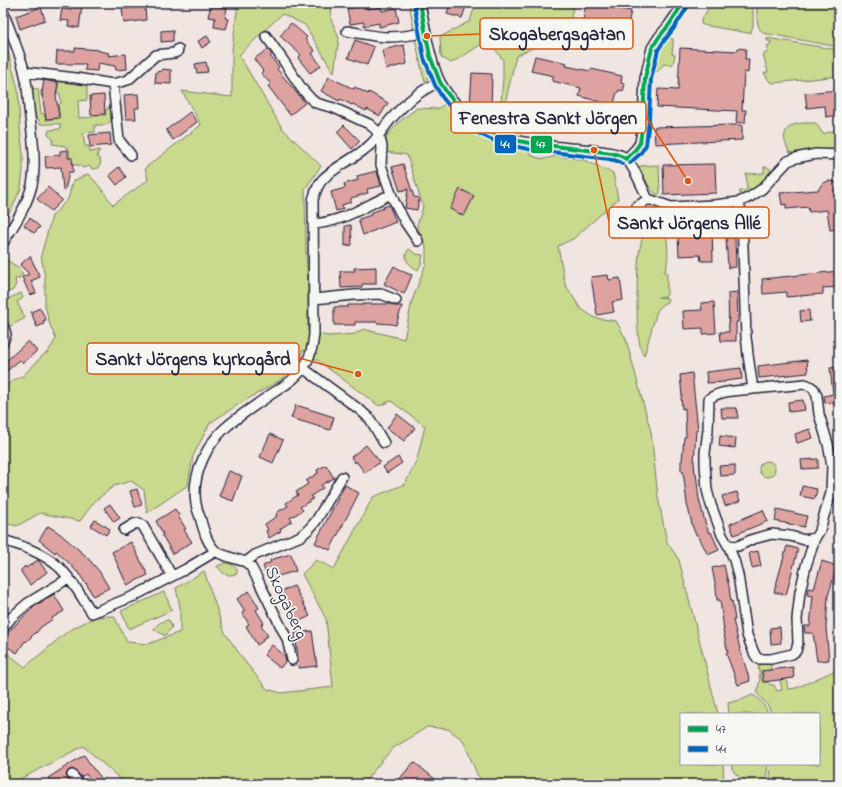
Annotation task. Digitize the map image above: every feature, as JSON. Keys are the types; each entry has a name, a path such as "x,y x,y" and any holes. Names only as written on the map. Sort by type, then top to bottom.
{"street":[{"path":"420,3 430,56 440,82 447,93 468,118 476,125 486,131 514,140 619,154 623,156 631,166 648,199 671,207 739,202 762,189 788,161 816,154 839,155"},
{"path":"626,159 640,143 643,120 645,78 652,48 680,9"},
{"path":"3,12 25,72 33,138 34,171 32,185 28,196 19,216 3,243"},
{"path":"347,31 388,37 413,35 426,32"},
{"path":"266,36 302,89 311,99 316,103 334,108 369,124 376,130 382,147 381,165 393,199 405,222 418,241"},
{"path":"25,72 113,84 120,83 128,80 156,55 174,53 177,52 178,49"},
{"path":"3,540 26,547 59,567 69,578 92,613 134,596 216,551 212,547 198,514 195,495 196,480 203,460 215,438 234,420 295,378 304,368 313,346 314,194 320,182 331,172 358,155 378,136 391,119 414,97 426,88 440,82"},
{"path":"113,84 119,140 131,154"},
{"path":"313,224 347,216 384,197"},
{"path":"637,206 648,199"},
{"path":"739,202 742,216 746,338 753,389"},
{"path":"314,299 381,294 396,300"},
{"path":"3,325 6,334 3,342"},
{"path":"304,368 370,419 384,443"},
{"path":"805,384 814,389 817,396 819,414 831,458 832,476 831,493 828,505 814,543 806,566 800,592 797,619 798,643 796,650 792,654 764,660 758,659 747,635 738,575 732,555 716,520 707,490 705,453 708,430 709,399 713,396 727,392 805,384"},
{"name":"Skogaberg","path":"246,562 255,554 301,536 309,529 316,521 342,477"},
{"path":"124,530 136,523 143,526 172,576"},
{"path":"728,545 738,546 772,534 790,536 814,543"},
{"path":"732,555 738,546"},
{"name":"Skogaberg","path":"216,551 246,562 250,567 287,639 292,660"},
{"path":"3,628 28,603 69,578"},
{"path":"72,775 79,784"}],"green space":[{"path":"238,3 332,3 331,19 339,38 334,73 305,25 282,14 239,55 282,128 321,166 305,189 308,332 329,336 355,334 363,329 404,339 412,301 426,263 426,247 417,225 423,207 407,155 386,152 386,137 400,121 417,108 438,109 444,104 463,123 485,139 497,145 526,151 535,157 544,159 557,156 584,160 613,173 618,199 573,239 558,246 565,284 580,308 595,318 616,321 626,339 651,432 658,497 667,542 679,560 718,713 680,713 680,765 723,765 724,784 484,784 477,774 463,740 448,729 427,727 392,749 364,782 364,784 126,784 83,746 11,784 3,784 3,650 25,667 68,631 95,617 114,616 127,642 148,644 180,632 180,607 176,588 204,571 225,633 267,689 281,693 333,687 326,619 302,574 316,560 334,569 373,497 405,484 417,459 425,426 391,401 379,406 303,350 299,361 282,379 210,423 193,456 188,485 147,513 144,490 131,481 114,486 95,501 80,521 40,513 17,526 3,523 3,388 12,381 24,375 42,356 48,352 56,339 50,325 45,306 45,278 41,255 52,216 68,199 73,181 88,174 113,205 148,180 145,168 201,125 182,91 232,97 232,50"},
{"path":"409,3 416,3 420,28 414,31"},
{"path":"476,3 574,3 568,31 516,56 505,104 501,103 503,60 495,49 480,45 451,63 441,57 440,37 470,21"},
{"path":"711,3 753,3 753,26 751,32 748,33 701,24 701,20"},
{"path":"757,3 839,3 839,47 763,33 760,30 758,23"},
{"path":"3,33 18,89 23,170 21,188 3,223"},
{"path":"415,38 422,40 429,73 426,81 423,76"},
{"path":"670,38 673,39 672,54 675,55 673,64 664,64 658,71 655,72 655,62 659,49 662,43"},
{"path":"767,38 839,50 839,76 774,83 770,82 764,73 768,72 763,54 767,53 768,45 770,45 771,41 767,41"},
{"path":"53,77 87,83 87,100 78,101 79,118 93,117 93,115 106,115 105,110 108,109 108,107 112,108 112,119 107,125 95,125 95,132 83,133 85,146 88,146 91,152 100,151 97,156 101,161 99,168 92,169 89,166 83,168 79,165 73,165 73,163 70,163 69,149 65,146 52,144 53,139 48,135 49,130 60,129 61,124 40,124 39,120 34,117 31,88 38,89 41,113 44,114 46,120 60,118 58,105 61,103 60,94 45,95 43,97 41,96 41,90 57,92 59,82 53,81"},
{"path":"816,123 823,134 839,129 839,149 809,150 795,154 789,152 784,138 787,130 798,124"},
{"path":"659,165 660,193 658,195 652,190 639,167"},
{"path":"764,167 768,167 770,169 771,174 757,188 742,195 739,192 740,191 747,190 746,174 764,173"},
{"path":"653,209 664,212 668,252 668,260 664,272 667,272 667,295 665,297 658,297 668,299 667,302 660,307 656,314 644,356 641,349 637,323 638,262 643,236"},
{"path":"409,249 416,254 423,255 418,270 406,259"},
{"path":"3,258 18,267 23,274 20,276 19,280 18,278 15,279 16,284 13,290 3,295"},
{"path":"21,293 23,298 17,302 25,318 7,328 3,319 3,301"},
{"path":"767,461 774,466 775,469 770,476 767,477 760,472 759,469 764,462"},
{"path":"225,563 231,564 235,567 237,569 237,574 230,575 222,572 217,566"},
{"path":"164,592 172,610 129,629 121,611"},
{"path":"169,620 172,627 165,636 154,629 160,623"},
{"path":"839,628 839,784 779,784 778,780 770,779 771,765 820,765 820,713 772,713 768,706 757,693 760,679 758,665 771,663 771,670 761,671 763,682 774,685 777,691 782,690 780,680 786,679 788,689 796,688 836,670 836,642"},
{"path":"752,695 755,696 764,705 768,713 729,713 728,703 744,699"},
{"path":"731,765 768,765 766,780 762,783 742,778 732,769"}],"building":[{"path":"450,3 467,3 462,18 447,14"},
{"path":"586,3 631,11 627,29 583,21"},
{"path":"70,4 82,6 79,28 68,26 69,21 60,20 62,9 70,10"},
{"path":"211,5 227,8 225,18 229,19 226,29 214,27 215,18 208,17"},
{"path":"366,5 367,9 381,7 382,11 396,8 399,22 379,27 379,23 364,26 364,22 350,24 347,9"},
{"path":"145,6 146,20 124,23 122,9"},
{"path":"41,7 45,20 20,29 16,16"},
{"path":"291,23 307,37 305,39 315,51 312,53 321,66 310,73 298,58 301,55 280,36"},
{"path":"173,30 173,41 161,42 161,31"},
{"path":"207,36 211,42 202,48 198,41"},
{"path":"355,40 374,47 367,65 348,58"},
{"path":"404,45 407,64 386,69 382,50"},
{"path":"75,48 99,50 109,53 108,56 126,54 127,69 116,70 115,66 98,63 97,71 85,70 86,64 56,64 57,51 75,51"},
{"path":"680,48 738,51 738,48 746,49 745,59 749,59 748,73 744,72 742,110 746,110 745,123 736,122 737,111 657,107 658,89 678,90"},
{"path":"268,49 272,54 270,56 279,67 277,69 305,103 290,115 268,86 271,84 261,73 263,71 254,59"},
{"path":"535,56 567,63 566,66 590,71 591,69 622,76 621,83 625,84 623,91 619,90 617,92 612,111 600,108 601,102 579,96 581,88 552,81 554,76 531,71"},
{"path":"206,62 208,72 197,73 195,64"},
{"path":"162,69 171,70 171,84 155,83 156,72 162,71"},
{"path":"472,73 492,74 491,108 470,107"},
{"path":"329,77 354,89 355,87 368,94 369,92 388,103 380,116 367,109 366,111 340,99 339,101 321,91"},
{"path":"44,80 58,83 56,95 59,118 46,119 42,93"},
{"path":"839,90 839,115 826,117 825,106 807,108 805,93"},
{"path":"138,94 139,108 135,108 136,119 126,119 124,95"},
{"path":"104,95 105,114 91,115 90,96"},
{"path":"190,112 197,122 173,140 166,130"},
{"path":"344,125 360,141 352,149 337,132"},
{"path":"742,125 742,140 655,144 654,127"},
{"path":"110,133 111,145 90,147 89,135"},
{"path":"68,150 68,158 72,158 73,172 69,172 65,190 63,190 61,167 46,168 45,156 60,155 60,151"},
{"path":"403,164 414,197 419,198 417,210 405,208 408,189 400,191 392,167"},
{"path":"715,164 716,193 664,195 663,165"},
{"path":"119,167 126,177 117,185 109,175"},
{"path":"377,171 381,186 367,189 368,193 351,198 351,202 342,205 343,209 336,211 331,192 345,188 344,184 358,180 357,176"},
{"path":"828,181 836,182 839,185 839,209 836,209 838,229 830,230 827,210 809,212 808,207 786,209 786,204 782,205 780,193 818,190 822,184"},
{"path":"48,187 62,200 51,211 37,199"},
{"path":"460,189 474,196 464,216 450,209"},
{"path":"389,205 396,222 363,235 359,219 371,215 370,213"},
{"path":"30,218 40,227 34,233 24,225"},
{"path":"351,225 352,245 345,246 345,226"},
{"path":"699,227 712,227 713,261 701,261 700,255 679,256 678,234 700,233"},
{"path":"726,238 735,238 736,267 728,268"},
{"path":"30,256 40,277 31,281 36,293 30,295 22,277 29,274 20,265"},
{"path":"394,266 412,275 404,294 384,284"},
{"path":"376,267 376,284 362,284 362,287 341,288 340,271 355,271 354,268"},
{"path":"839,271 839,287 823,288 823,294 786,297 786,292 763,294 762,279"},
{"path":"608,275 609,280 620,278 623,300 612,302 614,312 597,315 591,277"},
{"path":"737,292 738,322 736,322 736,341 721,341 720,332 729,332 728,293"},
{"path":"714,302 716,333 703,334 703,328 684,329 683,311 702,310 701,303"},
{"path":"390,304 394,306 402,306 396,325 377,322 355,322 355,325 334,325 334,307 348,307 348,305"},
{"path":"40,308 46,320 43,321 44,324 37,327 31,312"},
{"path":"809,310 810,321 801,322 800,311"},
{"path":"28,341 37,351 23,363 20,360 3,374 3,364"},
{"path":"807,360 808,373 759,378 758,366"},
{"path":"839,367 839,404 834,405 834,402 825,403 824,396 833,394 830,368"},
{"path":"741,368 742,379 707,383 706,372"},
{"path":"692,373 698,430 696,430 694,462 695,473 699,499 705,522 709,533 711,532 719,550 708,555 693,528 687,504 683,471 681,471 684,437 686,437 685,408 682,409 680,375"},
{"path":"803,400 805,410 789,412 788,402"},
{"path":"296,405 334,417 330,430 291,418"},
{"path":"721,408 737,408 738,418 722,418"},
{"path":"397,414 415,428 404,441 387,428"},
{"path":"810,429 813,438 797,443 795,434"},
{"path":"270,434 283,440 273,463 260,457"},
{"path":"720,436 736,438 735,448 719,446"},
{"path":"366,445 380,462 365,473 351,457"},
{"path":"398,457 402,463 387,473 383,467"},
{"path":"818,459 818,468 802,469 801,460"},
{"path":"326,465 334,478 321,485 323,488 311,496 313,499 300,507 303,510 290,518 292,521 280,529 281,531 269,538 266,531 268,530 265,524 277,516 276,514 279,511 288,506 286,503 298,495 296,492 308,484 306,481 318,473 317,470"},
{"path":"735,465 735,475 720,476 719,466"},
{"path":"229,471 242,476 233,501 219,496"},
{"path":"345,485 359,493 330,550 315,543"},
{"path":"802,486 817,489 815,499 800,496"},
{"path":"137,489 142,505 135,507 130,491"},
{"path":"737,492 740,501 725,506 722,496"},
{"path":"110,504 120,518 114,522 104,508"},
{"path":"175,509 186,529 184,530 192,542 173,554 156,521"},
{"path":"777,509 807,516 804,527 775,521"},
{"path":"763,510 768,521 734,535 730,524"},
{"path":"95,520 110,529 106,535 91,526"},
{"path":"48,526 59,533 86,556 99,571 109,588 93,596 78,572 56,551 55,553 39,540"},
{"path":"131,542 148,575 127,585 112,552"},
{"path":"787,546 798,549 786,595 774,592"},
{"path":"758,551 761,566 752,568 749,553"},
{"path":"291,554 296,571 268,579 263,566 271,562 270,560"},
{"path":"38,560 47,572 30,585 21,570 25,566 26,568"},
{"path":"822,561 837,566 828,596 826,628 829,660 817,661 813,633 805,633 804,626 810,626 813,596 807,595 808,588 814,589"},
{"path":"724,565 731,602 732,601 735,620 733,620 750,681 738,685 726,653 728,653 723,630 720,600 717,600 712,568"},
{"path":"294,586 310,616 294,624 279,592"},
{"path":"249,591 259,608 256,610 264,623 261,625 268,636 262,639 263,641 257,645 246,626 249,624 242,613 245,611 237,599"},
{"path":"54,594 64,611 52,618 53,619 41,627 26,642 25,641 17,653 3,644 3,638 16,624 35,606"},
{"path":"780,627 781,643 771,644 770,628"},
{"path":"312,631 317,666 299,668 295,633"},
{"path":"272,645 285,656 286,661 280,668 264,655"},
{"path":"793,667 794,678 763,682 762,671"},
{"path":"84,755 104,784 93,784 86,774 81,777 72,769 68,771 66,775 71,784 53,784 48,778"},
{"path":"414,762 441,784 395,784"}],"transit line":[{"name":"47","path":"420,3 430,56 440,82 460,109 476,125 499,136 514,140 612,153 626,159"},
{"name":"47","path":"626,159 640,143 643,120 645,78 652,48 683,3"},
{"name":"44","path":"414,4 424,58 435,85 442,97 455,113 472,130 497,142 513,146 609,159 622,164"},
{"name":"44","path":"630,163 640,154 646,145 651,79 658,50 688,6"}],"place":[{"name":"Skogabergsgatan","path":"427,36"},
{"name":"Sankt Jörgens Allé","path":"594,150"},
{"name":"Fenestra Sankt Jörgen","path":"688,181"},
{"name":"Sankt Jörgens kyrkogård","path":"358,374"}]}
